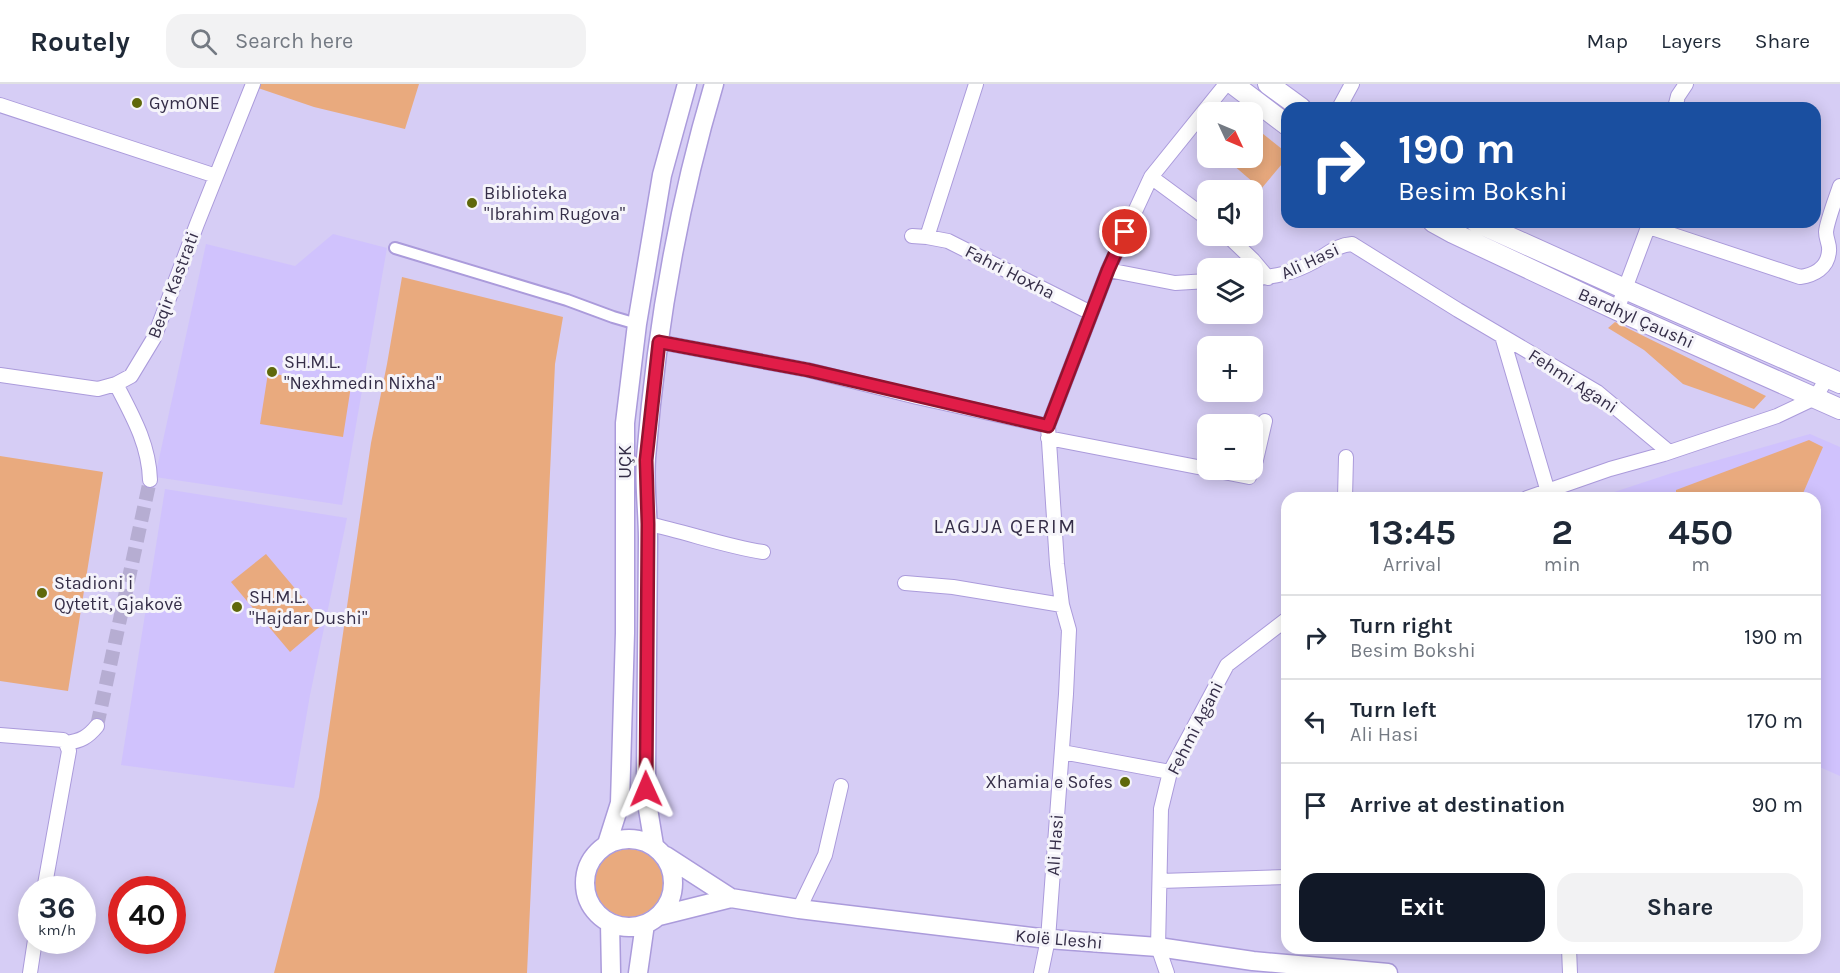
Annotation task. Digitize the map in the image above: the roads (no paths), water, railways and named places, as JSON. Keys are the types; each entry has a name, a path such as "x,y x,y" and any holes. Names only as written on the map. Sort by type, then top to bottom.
{"main road":[{"path":"1233,84 1281,120"},
{"path":"1268,84 1293,102"},
{"name":"Bardhyl Çaushi","path":"1444,228 1617,310 1840,409"},
{"name":"Bardhyl Çaushi","path":"1489,228 1833,380"}],"street":[{"name":"Beqir Kastrati","path":"116,384 131,376 154,338 253,84"},
{"name":"UÇK","path":"610,923 599,915 589,902 585,886 587,870 595,855 607,844 620,803 625,633 625,423 637,324 662,175 687,84"},
{"name":"UÇK","path":"638,973 652,920 669,903 674,888 672,871 660,851 647,803 648,524 646,460 659,342 677,236 688,180 714,84"},
{"path":"927,237 976,84"},
{"name":"Ali Hasi","path":"1041,973 1048,939 1069,630 1062,605 1057,564 1048,432 1108,270 1151,177 1226,84"},
{"path":"1342,102 1352,84"},
{"path":"1676,102 1686,84"},
{"path":"0,105 216,176"},
{"path":"1151,177 1197,211"},
{"path":"1658,228 1800,277 1811,276 1822,268 1828,259 1830,250 1826,232 1840,186"},
{"path":"1617,310 1648,228"},
{"name":"Fahri Hoxha","path":"912,236 948,241 1091,313"},
{"name":"Ali Hasi","path":"1263,278 1277,277 1297,270 1317,261 1341,244 1352,244"},
{"name":"Fehmi Agani","path":"1352,244 1597,392 1669,452"},
{"name":"Ali Hasi","path":"1238,246 1268,278"},
{"path":"395,248 567,300 637,324"},
{"path":"1108,270 1175,283 1197,282"},
{"name":"Fehmi Agani","path":"1502,336 1549,492"},
{"path":"659,342 808,370 1048,432 1249,477 1253,472 1265,421"},
{"path":"0,375 98,389 116,384 140,429 150,463 150,480"},
{"path":"1557,492 1610,469 1777,416 1815,398 1833,380"},
{"path":"1345,492 1346,457"},
{"path":"648,524 737,548 763,552"},
{"path":"905,583 953,587 1062,605"},
{"name":"Fehmi Agani","path":"1167,973 1158,947 1161,809 1170,772 1227,665 1281,624"},
{"path":"66,743 78,742 90,735 97,726"},
{"path":"0,735 63,740 69,751 47,876"},
{"path":"1062,752 1170,772"},
{"path":"799,909 825,855 841,786"},
{"path":"607,844 622,838 639,839 731,898"},
{"path":"1160,881 1281,877"},
{"path":"611,973 610,923 628,927 731,898"},
{"name":"Kolë Lleshi","path":"731,898 799,909 1048,939 1158,947 1254,961 1388,973"},
{"path":"30,973 33,954"},
{"path":"1569,954 1570,973"}],"tunnel":[{"path":"97,726 150,480"}],"place":[{"name":"GymONE","path":"137,103"},
{"name":"Biblioteka \"Ibrahim Rugova\"","path":"472,203"},
{"name":"SH.M.L. \"Nexhmedin Nixha\"","path":"272,372"},
{"name":"Stadioni i Qytetit, Gjakovë","path":"42,593"},
{"name":"SH.M.L. \"Hajdar Dushi\"","path":"237,607"},
{"name":"Xhamia e Sofes","path":"1125,782"}],"district":[{"name":"LAGJJA QERIM","path":"1005,526"}]}
